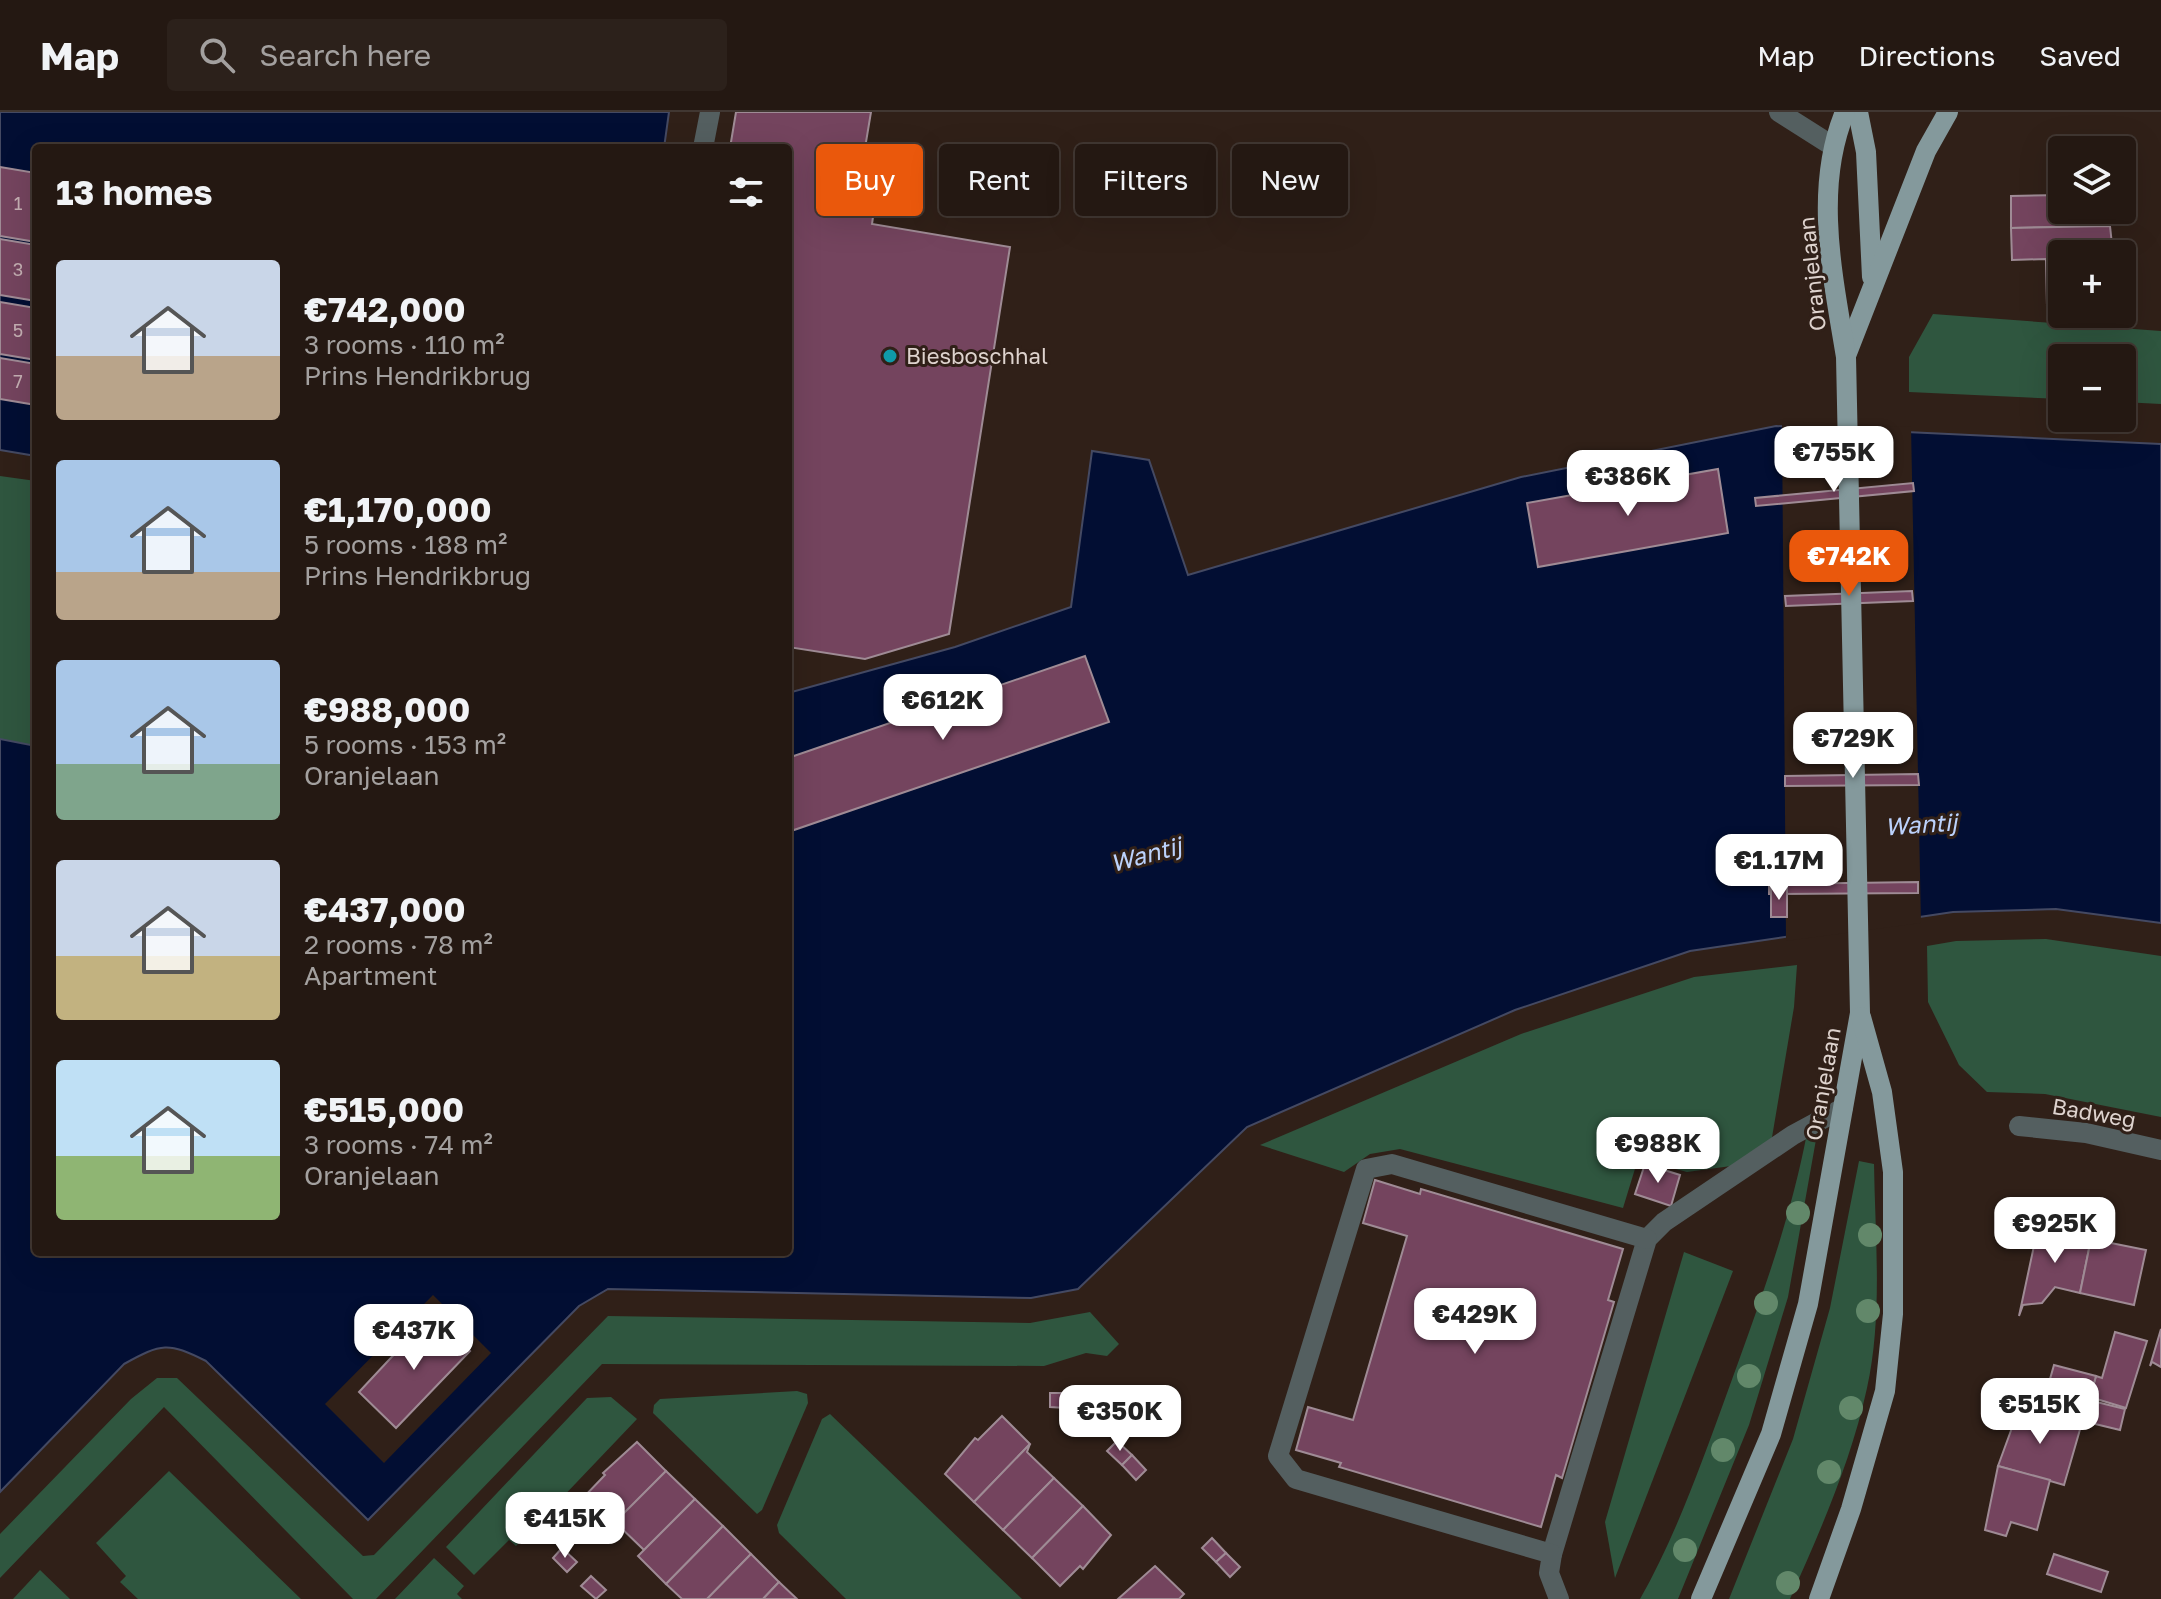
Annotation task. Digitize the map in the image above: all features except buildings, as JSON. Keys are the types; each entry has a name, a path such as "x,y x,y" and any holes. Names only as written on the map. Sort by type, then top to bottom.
{"main road":[{"name":"Oranjelaan","path":"1845,112 1831,145 1827,184 1832,275 1846,357"},
{"name":"Oranjelaan","path":"1858,112 1866,152 1873,285"},
{"name":"Oranjelaan","path":"1846,357 1926,151 1948,112"},
{"path":"1846,357 1860,1013"},
{"name":"Oranjelaan","path":"1701,1599 1771,1434 1808,1304 1860,1013"},
{"name":"Oranjelaan","path":"1819,1599 1851,1509 1885,1391 1893,1314 1893,1172 1882,1092 1860,1013"}],"street":[{"path":"704,144 710,112"},
{"path":"1779,112 1831,145"},
{"path":"1559,1599 1549,1573 1552,1554 1647,1239 1664,1222 1793,1135 1843,1108"},
{"name":"Badweg","path":"2019,1126 2086,1133 2161,1150"},
{"path":"1552,1554 1296,1479 1278,1456 1366,1169 1392,1164 1647,1239"}],"green space":[{"path":"1933,314 2048,323 2048,328 2161,331 2161,404 2136,403 2136,344 2048,344 2048,398 1909,392 1909,357"},
{"path":"0,476 32,480 32,745 0,739"},
{"path":"2046,939 2161,956 2161,1117 2045,1094 1987,1092 1959,1065 1928,1002 1927,946 1956,941"},
{"path":"1797,965 1794,1007 1768,1161 1687,1172 1638,1159 1623,1208 1400,1149 1370,1154 1344,1172 1260,1145 1521,1034 1694,977"},
{"path":"1807,1133 1817,1134 1788,1297 1749,1425 1678,1599 1640,1599 1687,1499 1749,1331 1782,1233"},
{"path":"1859,1161 1874,1164 1877,1305 1872,1361 1852,1443 1790,1599 1729,1599 1793,1439 1830,1308"},
{"path":"1684,1252 1733,1271 1615,1578 1605,1522"},
{"path":"1090,1312 1119,1344 1107,1356 1086,1353 1044,1366 602,1364 376,1599 353,1599 164,1407 0,1578 0,1534 131,1399 157,1378 177,1378 363,1556 374,1555 608,1316 1030,1323"},
{"path":"797,1391 807,1394 808,1403 762,1510 757,1514 653,1413 654,1405 660,1399"},
{"path":"611,1397 637,1419 516,1546 509,1540 474,1575 446,1547 587,1398"},
{"path":"830,1414 1022,1599 846,1599 779,1533 777,1525 822,1419"},
{"path":"169,1471 301,1599 138,1599 120,1582 126,1576 96,1543"},
{"path":"434,1558 464,1586 457,1594 462,1599 395,1599"},
{"path":"40,1570 70,1599 13,1599"}],"water":[{"path":"0,112 669,112 665,144 32,144 32,455 0,450"},
{"name":"Wantij","path":"1776,426 2161,444 2161,923 2056,909 1953,912 1690,951 1515,1010 1247,1127 1078,1289 1031,1298 608,1289 579,1306 368,1520 206,1361 173,1348 157,1349 124,1364 0,1492 0,739 32,745 32,1256 792,1256 792,692 955,647 1071,607 1092,451 1149,460 1188,575 1521,477"}],"pier":[{"path":"1782,421 1911,427 1921,923 1786,941"},
{"path":"433,1295 491,1353 384,1463 325,1404"}],"place":[{"name":"Biesboschhal","path":"890,356"}]}
